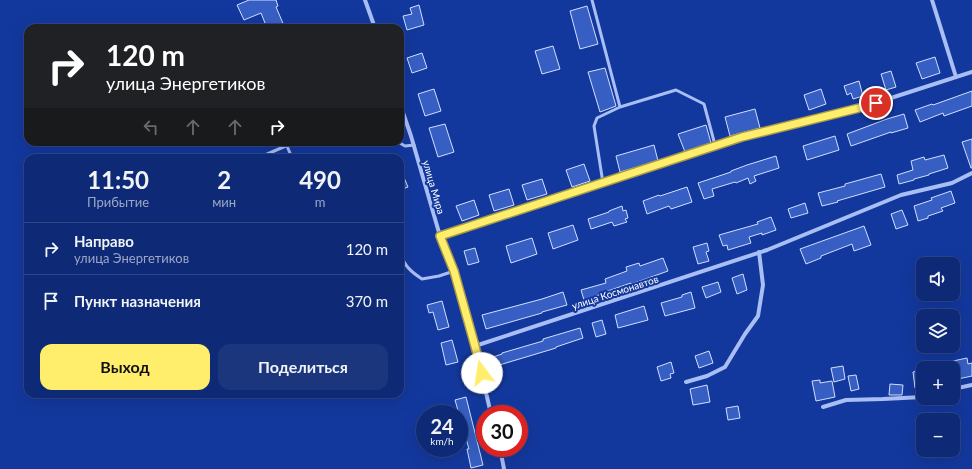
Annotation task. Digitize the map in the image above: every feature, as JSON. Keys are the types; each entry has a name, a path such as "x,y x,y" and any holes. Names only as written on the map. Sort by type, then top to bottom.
{"street":[{"path":"365,0 374,24"},
{"path":"932,0 956,77"},
{"path":"440,236 742,137 863,107 972,72"},
{"name":"улица Мира","path":"404,116 440,236 454,271 475,346 489,405"},
{"name":"улица Космонавтов","path":"475,346 759,252 900,195 952,182 972,173"},
{"path":"686,382 707,376 725,367 758,316 763,285 759,252"},
{"path":"960,387 972,384"},
{"path":"824,407 846,400 883,400 916,398"},
{"path":"502,457 504,469"}],"lane":[{"path":"592,0 620,107"},
{"path":"603,183 594,126 597,118 620,107 676,90 704,104 715,146"},
{"path":"404,145 414,145"},
{"path":"267,154 286,146 290,154"},
{"path":"404,264 414,274 422,279 439,276 454,271"}],"building":[{"path":"249,0 276,0 278,6 276,7 283,24 265,24 261,13 244,20 237,5"},
{"path":"419,5 424,25 407,30 403,16 412,14 410,8"},
{"path":"587,6 598,44 580,49 570,11"},
{"path":"553,46 560,69 542,74 535,51"},
{"path":"422,53 427,68 412,73 407,58"},
{"path":"935,57 940,73 922,79 916,63"},
{"path":"605,68 616,106 600,112 588,72"},
{"path":"891,71 896,87 886,90 881,74"},
{"path":"859,81 863,96 853,99 851,93 847,95 844,86"},
{"path":"434,89 441,111 425,116 418,94"},
{"path":"821,89 826,104 809,110 804,95"},
{"path":"972,91 972,106 944,116 943,113 920,122 915,110"},
{"path":"755,109 760,128 730,136 725,117"},
{"path":"904,114 908,128 891,132 851,146 847,134"},
{"path":"445,124 454,152 438,157 429,128"},
{"path":"706,125 711,143 685,152 678,134"},
{"path":"835,136 839,150 807,160 803,146"},
{"path":"972,139 972,168 971,168 962,142"},
{"path":"654,145 658,161 620,172 616,156"},
{"path":"944,155 948,168 899,184 897,175 913,170 911,161 924,157 925,160"},
{"path":"776,156 779,168 754,176 756,181 750,184 748,178 736,183 735,182 712,189 714,196 704,199 698,183"},
{"path":"584,164 590,181 572,187 566,170"},
{"path":"881,174 885,187 822,206 818,193"},
{"path":"404,178 408,187 404,188"},
{"path":"542,179 547,194 527,200 522,185"},
{"path":"687,187 692,202 671,209 669,206 647,214 643,201"},
{"path":"509,189 514,205 494,211 489,195"},
{"path":"951,191 955,203 941,208 943,211 918,221 914,206 932,200 931,198"},
{"path":"474,200 479,215 462,221 456,206"},
{"path":"805,203 808,213 791,218 788,209"},
{"path":"622,206 623,211 626,210 628,218 625,219 627,222 614,226 612,222 591,229 588,219"},
{"path":"902,210 908,225 896,229 891,214"},
{"path":"771,217 776,230 762,235 762,233 749,237 751,243 728,250 727,245 723,246 719,235 758,224 757,222"},
{"path":"573,225 578,240 553,249 548,233"},
{"path":"864,226 871,245 854,251 852,244 821,256 821,258 806,264 800,249"},
{"path":"532,238 537,254 511,263 506,246"},
{"path":"707,243 709,251 706,252 709,261 698,264 693,247"},
{"path":"475,248 479,262 468,265 464,251"},
{"path":"663,258 668,271 584,300 581,290 606,283 605,279 627,271 626,267 639,263 640,266"},
{"path":"743,274 747,290 737,294 732,278"},
{"path":"718,282 721,292 706,298 702,287"},
{"path":"563,292 567,305 486,329 482,315"},
{"path":"691,292 695,308 665,316 661,303 682,297 682,295"},
{"path":"442,301 449,327 438,330 433,312 429,313 427,305"},
{"path":"644,306 648,320 618,328 615,315"},
{"path":"602,320 606,334 596,337 592,323"},
{"path":"580,328 583,338 556,348 496,366 493,357 543,341 543,339"},
{"path":"452,340 458,362 446,365 441,343"},
{"path":"709,351 713,363 699,368 695,356"},
{"path":"967,358 968,364 972,363 972,376 960,379 960,361 953,361"},
{"path":"671,362 674,373 670,374 671,378 661,381 657,367"},
{"path":"843,366 845,379 834,382 831,368"},
{"path":"916,371 916,388 915,388 913,372"},
{"path":"856,375 859,389 851,391 848,376"},
{"path":"820,380 820,383 832,381 835,397 816,401 812,381"},
{"path":"890,384 903,385 902,395 889,395"},
{"path":"707,385 710,402 693,405 690,389"},
{"path":"466,397 468,405 456,405 455,400"},
{"path":"468,405 476,437 476,457 481,457 483,465 471,468 468,454"},
{"path":"738,406 740,418 728,420 726,408"}],"route":[{"path":"482,373 454,271 440,236 742,137 876,103"}]}
